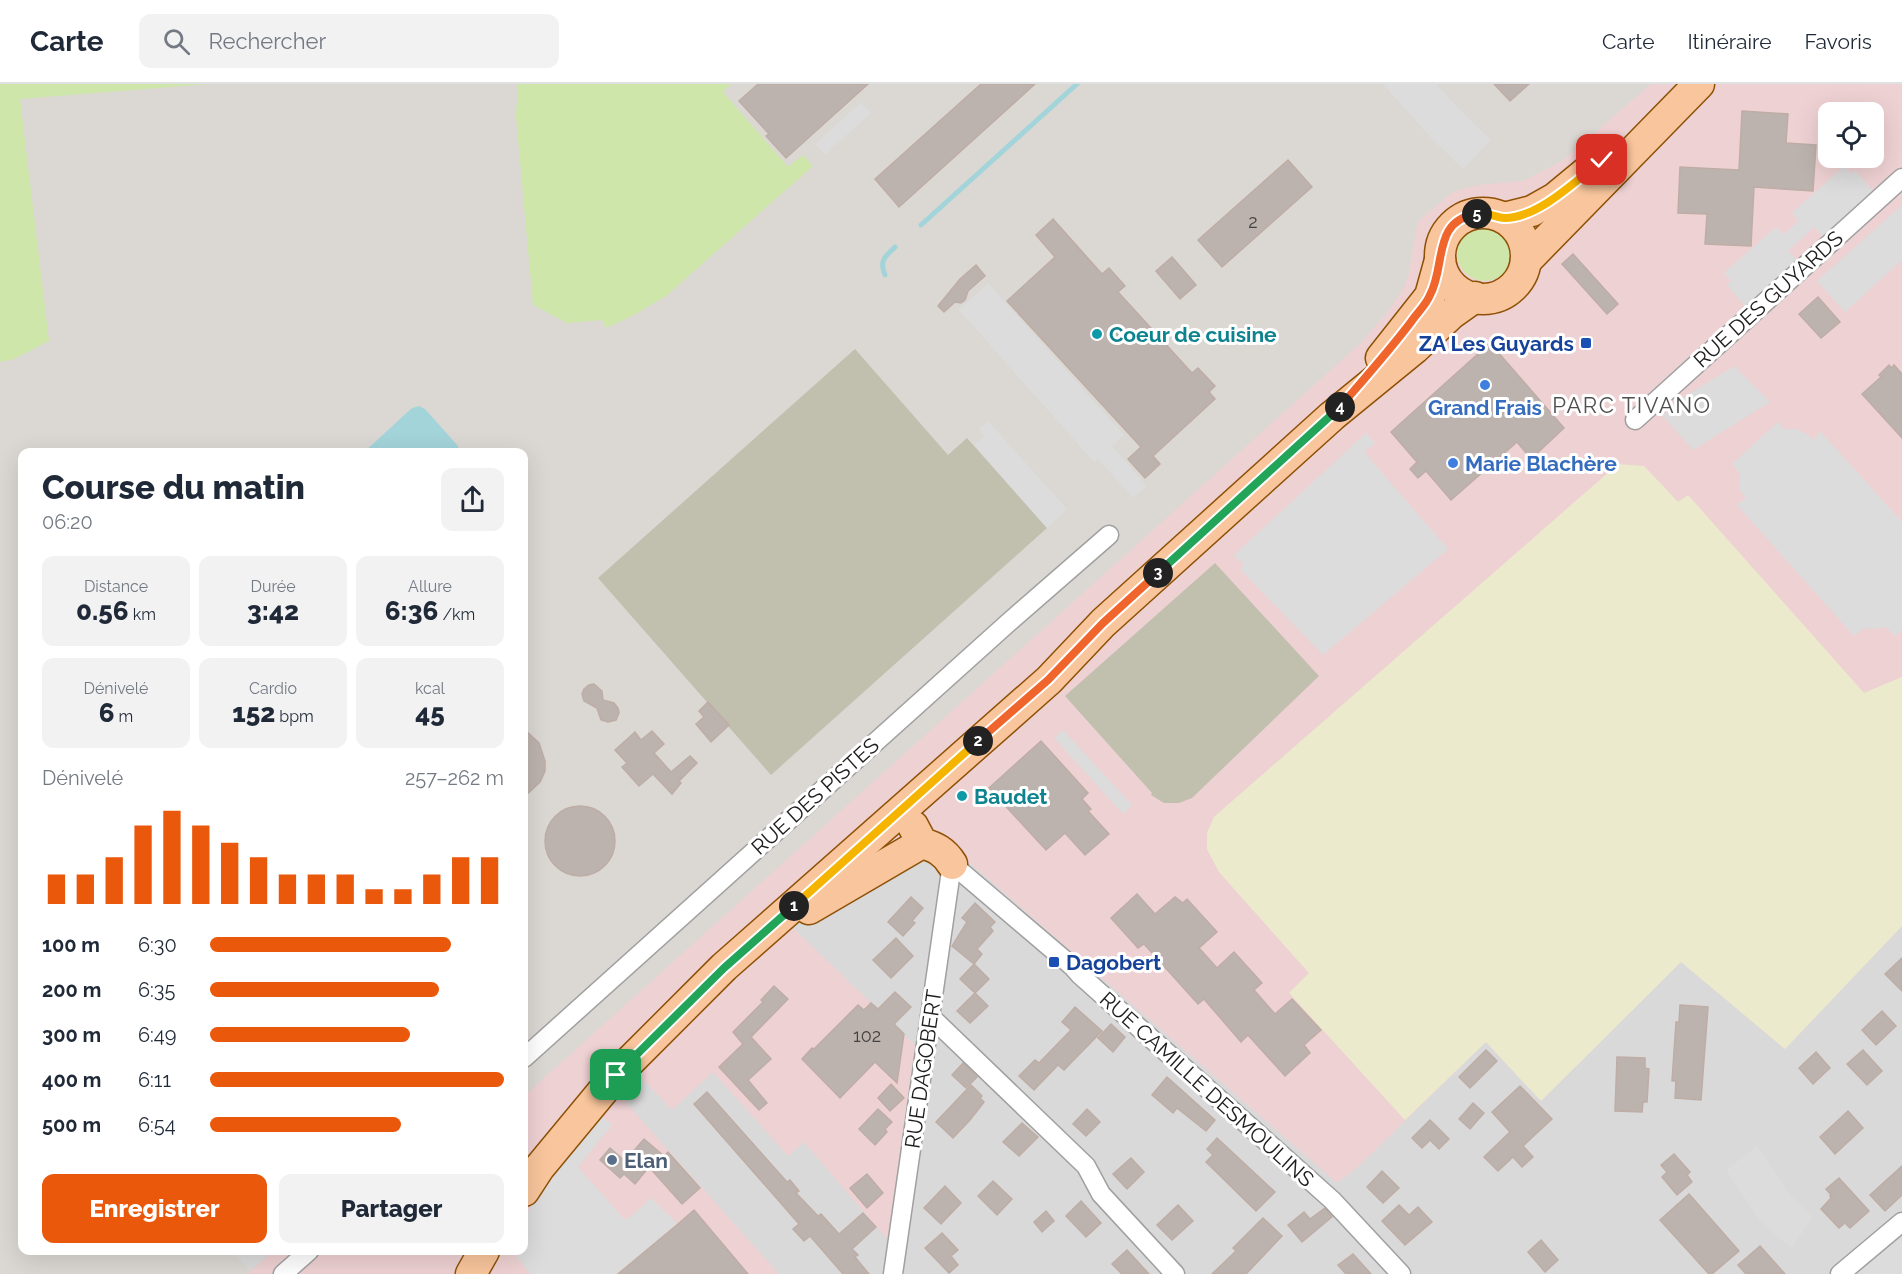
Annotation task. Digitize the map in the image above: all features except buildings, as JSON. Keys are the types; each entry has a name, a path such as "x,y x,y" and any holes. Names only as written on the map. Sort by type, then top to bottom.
{"main road":[{"path":"1504,218 1532,211 1555,198 1697,84"},
{"path":"1526,261 1697,84"},
{"path":"1332,416 1405,330 1430,296 1440,260 1442,243 1457,222 1470,215 1484,213 1504,218 1522,236 1526,248 1526,261 1519,280 1501,294 1488,298 1475,297 1460,291 1450,283 1440,260"},
{"path":"528,1185 616,1075 724,968 1048,680 1103,623 1332,416 1414,349 1451,314 1475,297"},
{"path":"528,1160 571,1106 621,1050 697,974 1038,671 1103,623"},
{"path":"916,796 912,821 914,830 922,843 946,854 951,864"},
{"path":"766,931 789,921 922,843"},
{"path":"453,1274 464,1255"},
{"path":"471,1274 482,1255"}],"street":[{"name":"RUE DES GUYARDS","path":"1635,420 1902,178"},
{"name":"RUE DES PISTES","path":"528,1054 1008,622 1109,535"},
{"name":"RUE DAGOBERT","path":"894,1274 951,864"},
{"name":"RUE CAMILLE DESMOULINS","path":"951,864 1073,967 1332,1200 1401,1274"},
{"path":"930,1016 1086,1166 1101,1194 1175,1274"},
{"path":"1840,1274 1902,1222"},
{"path":"283,1274 304,1255"}],"shaded area":[{"path":"0,84 1651,84 1562,161 1523,181 1478,185 1453,192 1418,221 1408,277 1404,287 1390,309 1361,343 528,1092 528,448 18,448 18,1255 268,1255 247,1274 0,1274"},
{"path":"1062,84 1902,84 1902,926 1785,1049 1681,962 1541,1101 1486,1042 1359,1166 1337,1183 933,831 792,927 915,1045 888,1240 804,1142 788,1156 713,1072 672,1110 641,1077 620,1096 779,1274 0,1274 18,602 18,1255 528,1255 528,490"},
{"path":"1383,84 1436,84 1491,140 1463,169 1432,139"},
{"path":"1902,84 1902,1274 247,1274 400,1255 528,1255 528,1092 1410,264 1818,115 1818,168 1884,168 1884,102 1853,102"},
{"path":"861,102 871,113 825,155 815,144"},
{"path":"1842,168 1846,168 1851,174 1855,170 1873,191 1823,237 1814,227 1788,251 1797,260 1745,306 1727,285 1731,281 1724,273 1776,227 1784,234 1799,221 1792,213"},
{"path":"1902,205 1902,260 1845,312 1817,281"},
{"path":"988,283 1124,435 1112,446 1147,486 1133,498 1098,459 1094,462 959,310"},
{"path":"855,349 948,455 967,438 1047,528 771,775 598,578"},
{"path":"1734,366 1770,402 1693,450 1663,416 1673,404"},
{"path":"988,421 1067,509 1047,528 974,445 984,436 979,429"},
{"path":"1778,422 1785,430 1793,428 1809,435 1812,440 1821,432 1902,522 1902,631 1894,636 1887,627 1865,628 1854,636 1737,505 1746,498 1739,489 1740,474 1732,464"},
{"path":"1366,433 1375,443 1364,452 1448,549 1323,655 1240,569 1244,565 1234,555"},
{"path":"1618,464 1644,466 1678,502 1688,495 1864,693 1902,677 1902,926 1785,1049 1681,962 1541,1101 1486,1042 1405,1120 1289,993 1309,973 1219,872 1207,849 1207,833 1214,817"},
{"path":"1215,563 1319,676 1192,798 1179,803 1164,803 1151,795 1152,793 1065,696"},
{"path":"1063,730 1132,805 1123,814 1054,738"},
{"path":"602,1116 612,1125 578,1167 624,1219 629,1218 651,1198 678,1224 618,1274 530,1274 516,1256 528,1255 528,1211 540,1190"},
{"path":"1757,1146 1790,1195 1813,1216 1792,1248 1760,1221 1726,1170"},
{"path":"1899,1239 1902,1241 1902,1274 1856,1274"},
{"path":"236,1255 268,1255 250,1271"}],"green space":[{"path":"0,84 208,84 20,99 49,341 14,359 0,362"},
{"path":"518,84 731,84 723,92 788,167 803,155 813,166 666,296 606,328 602,320 567,323 533,305 516,116"},
{"path":"1485,225 1496,227 1505,233 1511,242 1513,253 1511,264 1505,273 1496,279 1485,281 1474,279 1465,273 1459,264 1457,253 1459,242 1465,233 1474,227"}],"water":[{"path":"419,406 425,409 458,448 368,448 412,408"}],"waterway":[{"path":"921,225 1077,84"},
{"path":"885,275 884,259 895,247"}],"place":[{"name":"Coeur de cuisine","path":"1097,334"},
{"name":"ZA Les Guyards","path":"1586,343"},
{"name":"Grand Frais","path":"1485,385"},
{"name":"Marie Blachère","path":"1453,463"},
{"name":"Baudet","path":"962,796"},
{"name":"Dagobert","path":"1054,962"},
{"name":"Elan","path":"612,1160"}],"district":[{"name":"PARC TIVANO","path":"1632,405"}],"route":[{"path":"616,1075 724,968 1048,680 1103,623 1332,416 1405,330 1430,296 1440,260 1442,243 1457,222 1470,215 1484,213 1504,218 1532,211 1555,198 1602,160"}]}
